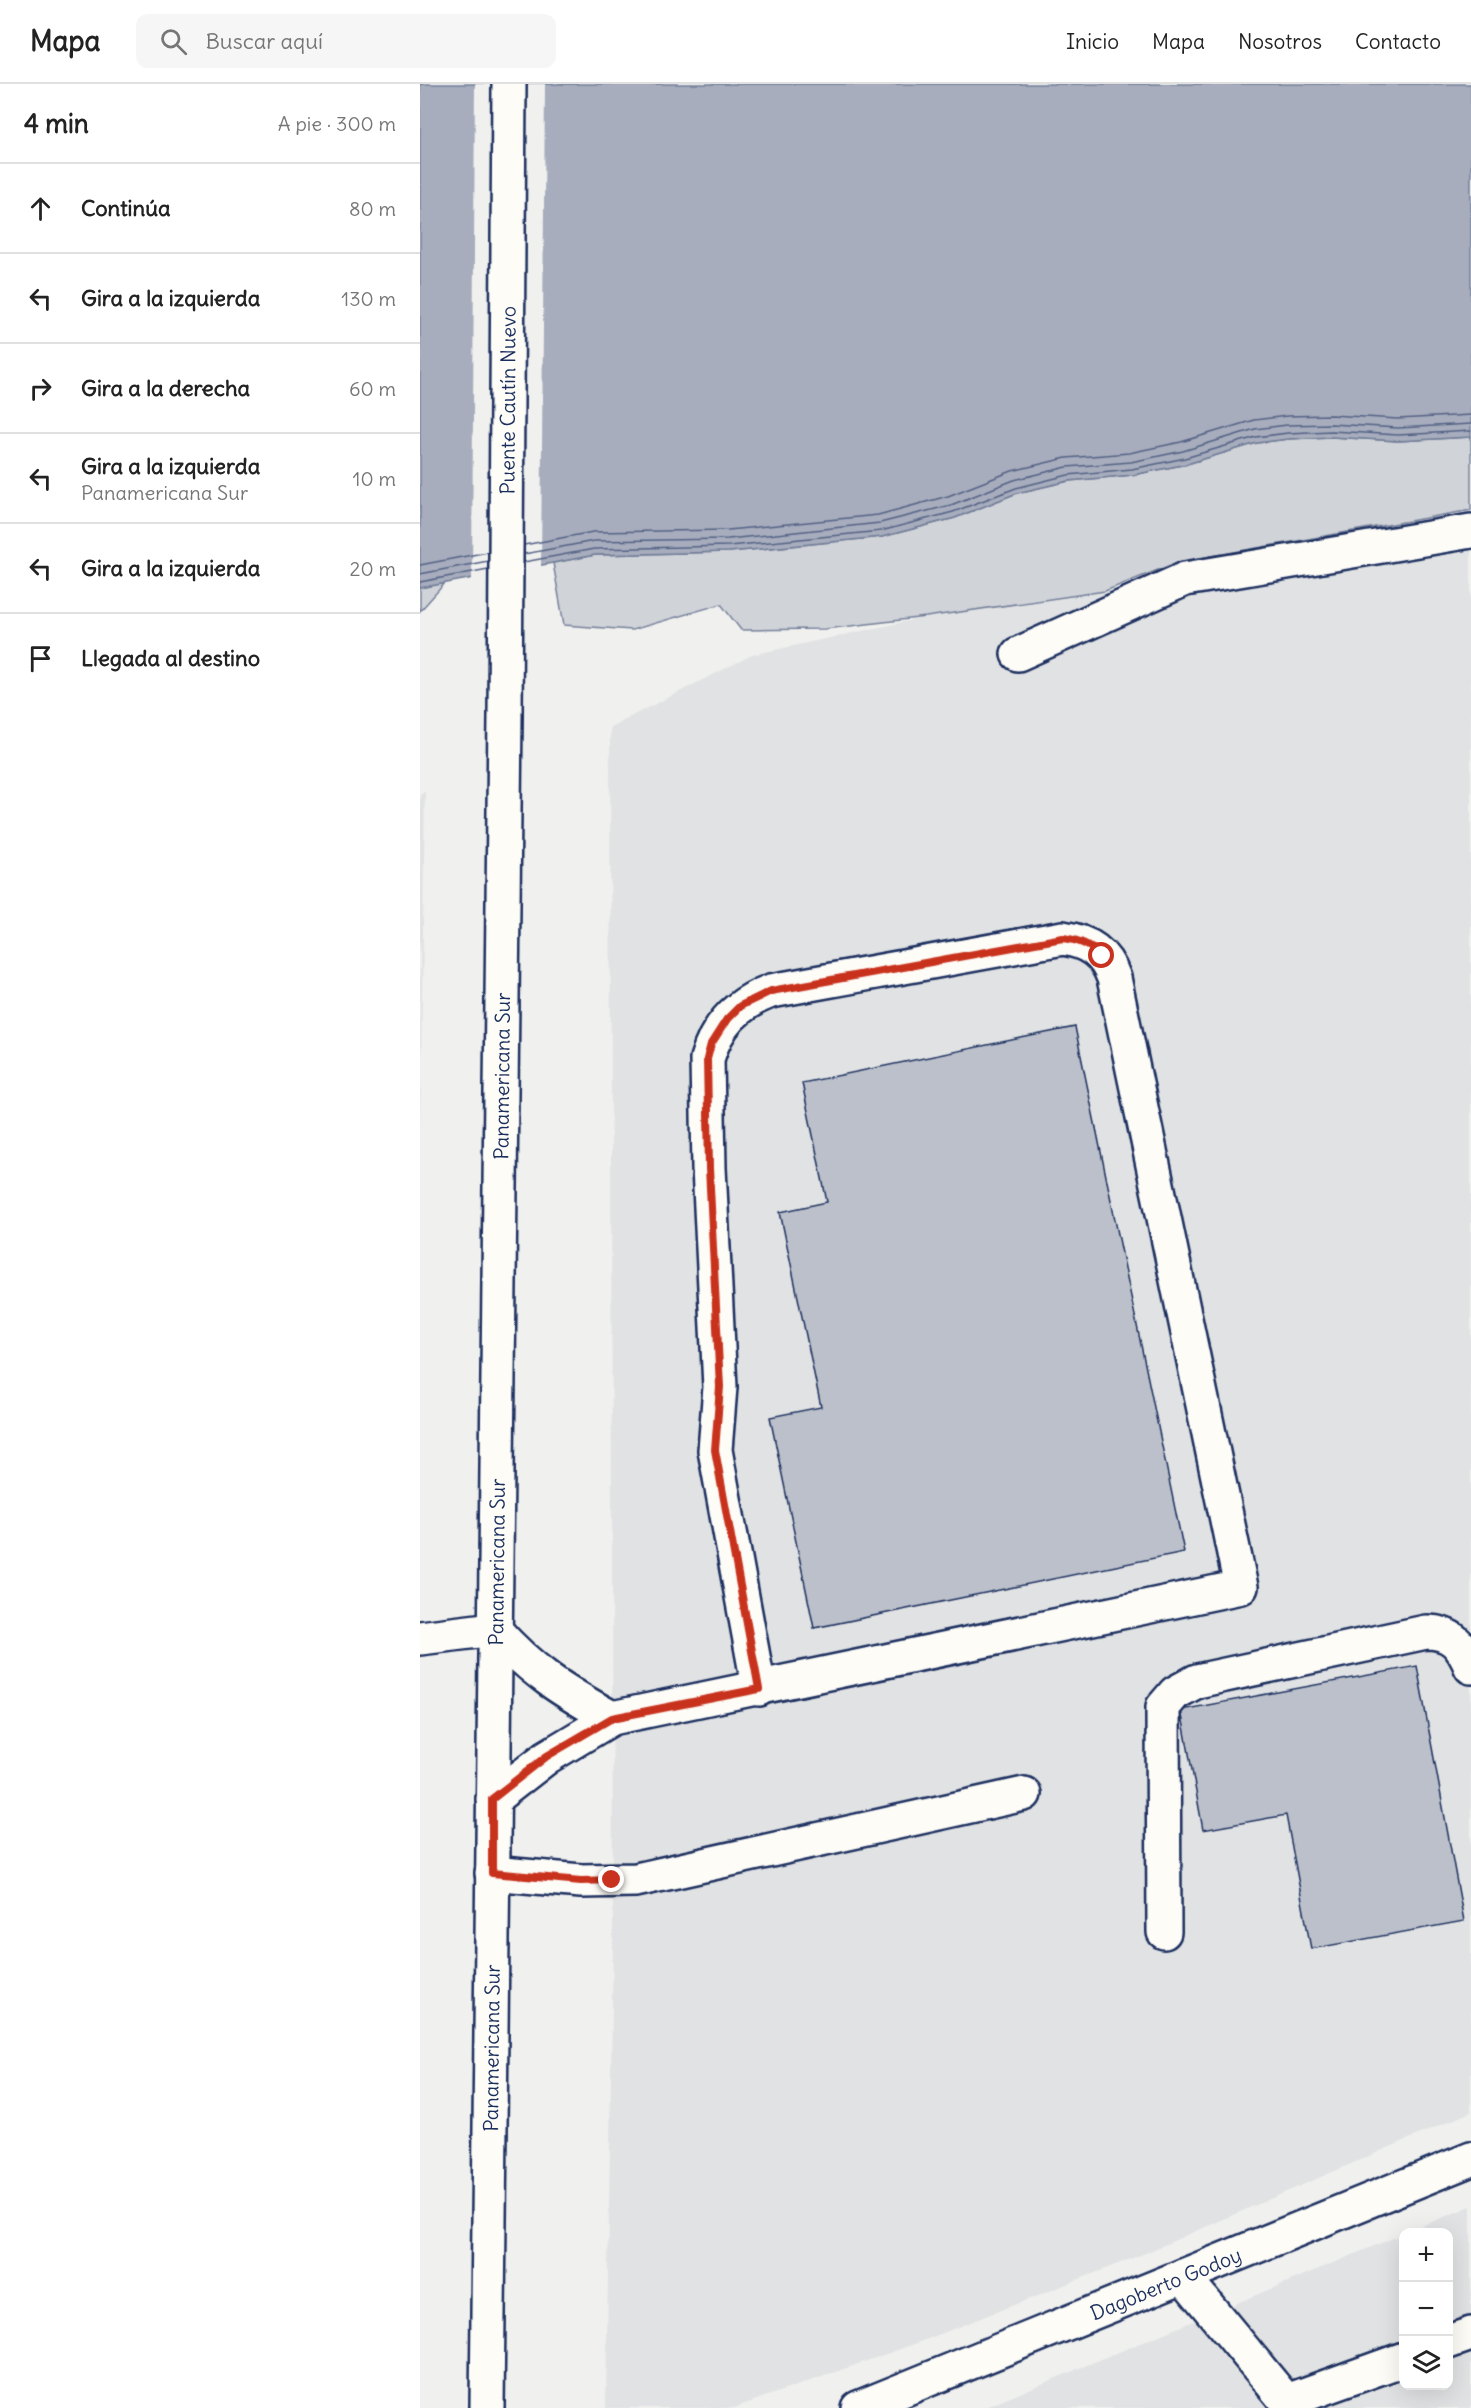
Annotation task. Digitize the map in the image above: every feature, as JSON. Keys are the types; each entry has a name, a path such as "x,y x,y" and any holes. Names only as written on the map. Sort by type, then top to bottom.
{"main road":[{"name":"Puente Cautín Nuevo","path":"505,716 509,84"},
{"path":"1018,654 1185,579 1471,531"},
{"name":"Panamericana Sur","path":"487,2407 505,716"},
{"path":"492,1799 547,1756 612,1718 759,1689 1241,1587 1114,978 1102,956 1079,940 1063,938 771,991 740,1006 727,1019 711,1044 707,1059 709,1168 720,1387 715,1450 759,1689"},
{"path":"420,1638 494,1629 518,1657 546,1680 612,1718"},
{"path":"1164,1932 1163,1707 1175,1693 1197,1681 1426,1632 1437,1632 1456,1640 1463,1648 1471,1667"},
{"path":"492,1873 581,1881 636,1880 1024,1794"},
{"name":"Dagoberto Godoy","path":"858,2408 909,2399 1183,2276 1471,2159"},
{"path":"1183,2276 1290,2405 1399,2361"},
{"path":"1453,2341 1471,2334"}],"shaded area":[{"path":"1331,437 1398,441 1471,437 1471,510 1178,562 1105,591 926,617 825,629 741,630 721,604 632,630 564,625 553,563 595,555 729,552 882,537 955,518 1017,493 1069,481 1133,475 1187,464 1257,443"},
{"path":"1471,531 1471,2112 1143,2254 920,2342 734,2408 606,2408 613,1940 610,727 752,655 926,617 1185,579"},
{"path":"445,583 420,611 420,588"},
{"path":"425,791 420,1132 420,794"},
{"path":"1471,2206 1471,2408 984,2408 1399,2236 1399,2390 1453,2390 1453,2228 1417,2228"}],"water":[{"path":"420,84 1471,84 1471,437 1398,441 1331,437 1257,443 1187,464 1133,475 1069,481 1017,493 955,518 882,537 729,552 595,555 420,588"}],"pier":[{"path":"475,84 545,84 541,568 472,581"}],"building":[{"path":"1075,1027 1184,1552 814,1628 770,1417 821,1407 780,1212 827,1202 802,1083"},
{"path":"1417,1666 1464,1921 1311,1949 1286,1815 1203,1830 1181,1710"}],"route":[{"path":"612,1880 581,1881 492,1873 492,1799 547,1756 612,1718 759,1689 715,1450 720,1387 709,1168 707,1059 711,1044 727,1019 740,1006 754,997 771,991 1063,938 1079,940 1102,956"}]}
